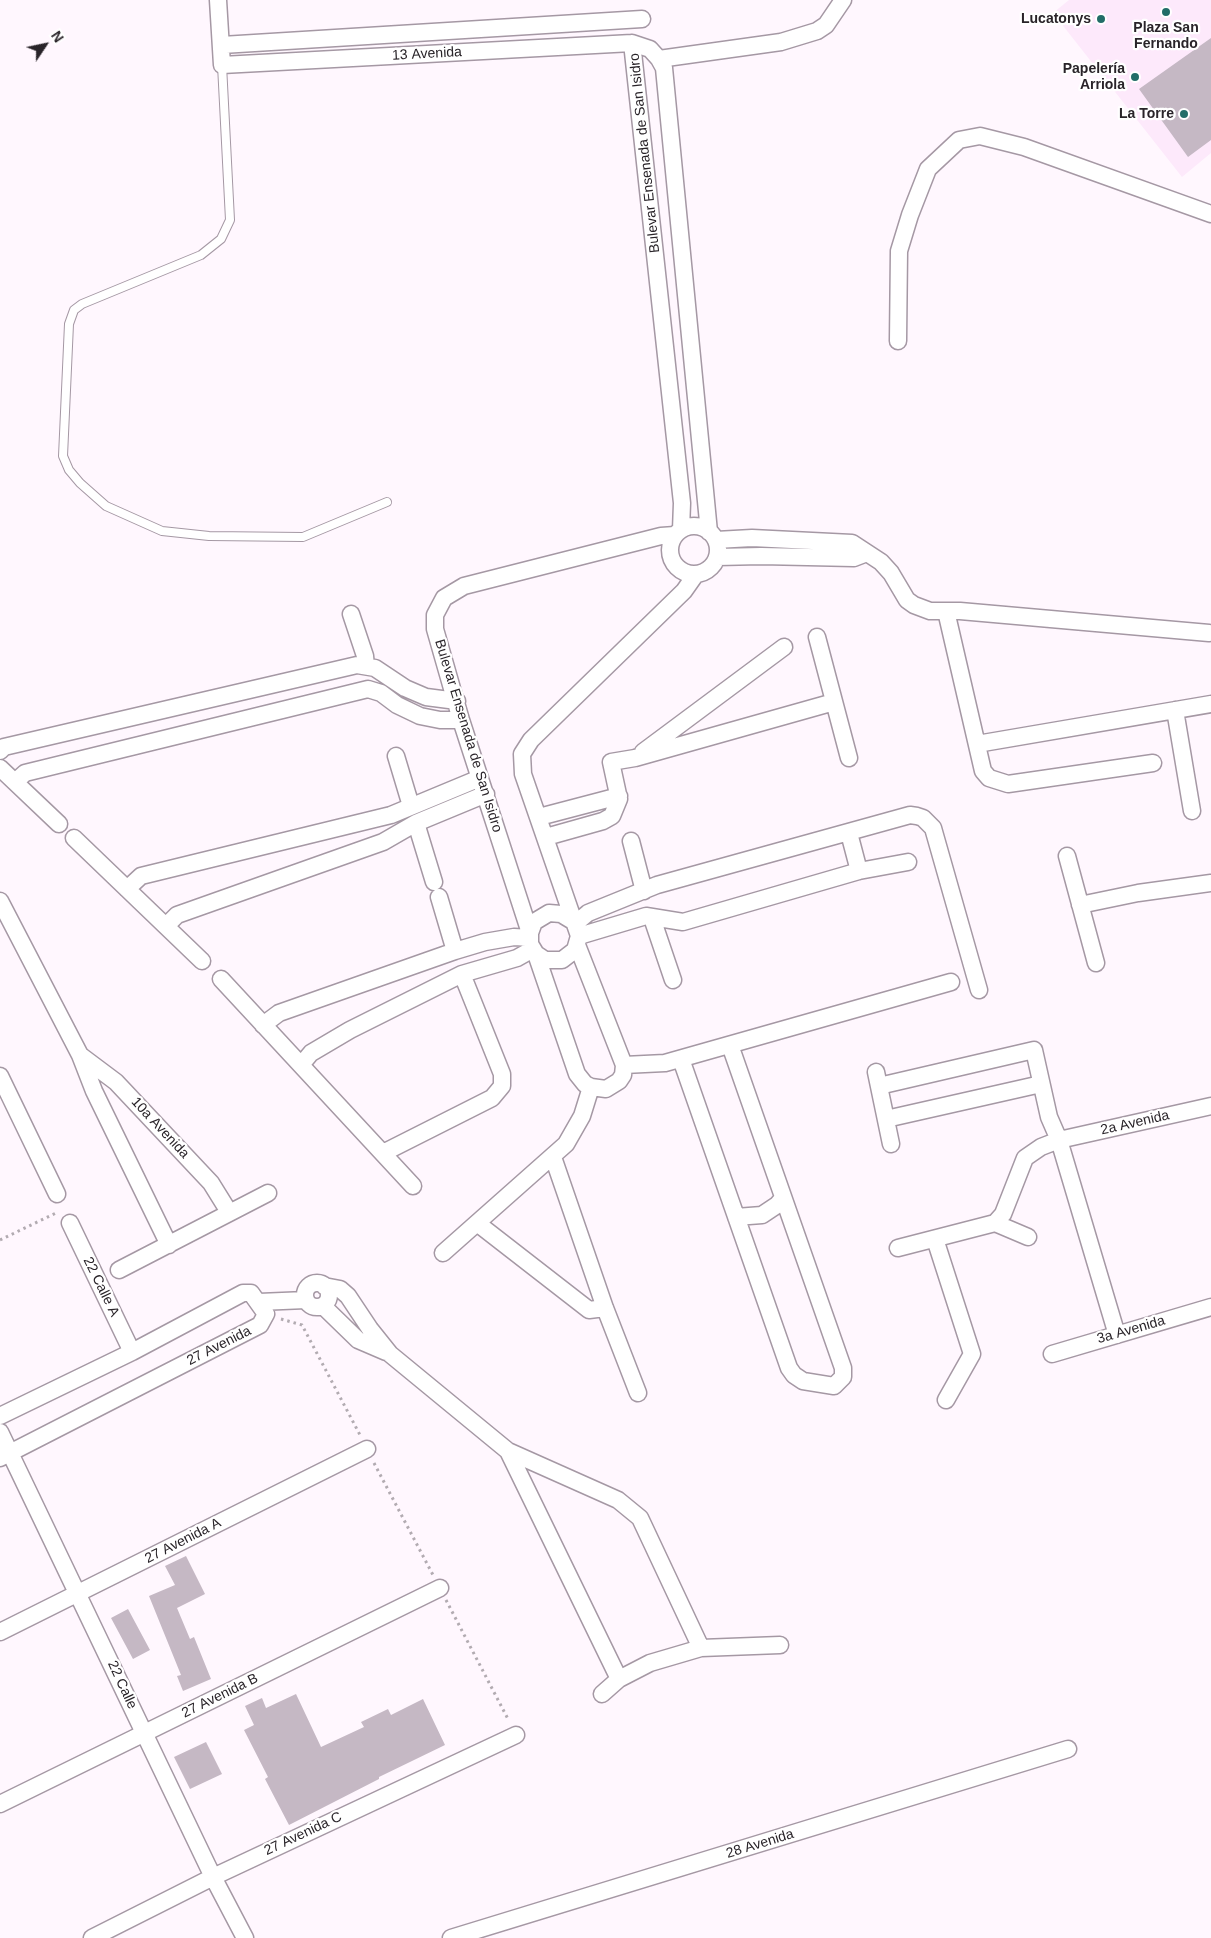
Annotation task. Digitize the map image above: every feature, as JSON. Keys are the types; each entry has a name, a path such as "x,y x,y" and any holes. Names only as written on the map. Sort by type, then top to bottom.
{"street":[{"path":"218,0 222,65"},
{"path":"659,59 780,42 816,31 826,25 843,0"},
{"path":"222,45 642,19"},
{"name":"Bulevar Ensenada de San Isidro","path":"591,1087 585,1084 577,1074 532,943 461,720 458,701 435,629 437,609 448,594 464,586 678,533 682,503 640,99 632,43 650,49 664,68 712,536"},
{"name":"13 Avenida","path":"222,65 632,43"},
{"path":"640,99 666,95"},
{"path":"898,341 899,251 910,215 928,170 959,140 980,136 1024,147 1211,214"},
{"path":"867,553 854,558 762,556 717,558 707,571 696,574 684,572 671,559 670,546 678,533 698,527 712,536 852,543 881,562 891,573 907,600 930,611 1209,633"},
{"path":"712,536 717,558"},
{"path":"443,1253 566,1144 582,1116 591,1087 598,1090 613,1086 623,1075 624,1065 576,931 522,768 522,754 526,747 684,592 696,574"},
{"path":"946,611 983,771 989,778 1001,783 1153,763"},
{"path":"351,614 365,656 366,666"},
{"path":"817,637 849,758"},
{"path":"635,758 784,647"},
{"path":"0,751 4,747 350,667 366,666 383,672 418,694 434,699 458,701"},
{"path":"15,782 25,773 368,689 382,693 397,705 420,716 440,720 461,720"},
{"path":"546,837 608,819 618,806 619,796 611,762 635,758 834,702"},
{"path":"977,744 1211,704"},
{"path":"1175,710 1192,811"},
{"path":"396,756 411,806"},
{"path":"0,768 59,824"},
{"path":"127,890 141,876 391,815 480,778"},
{"path":"166,926 177,915 383,842 416,823 486,794"},
{"path":"538,817 619,796"},
{"path":"263,1025 279,1013 485,942 514,937 532,943 545,960 557,962 567,958 576,931 588,913 608,904 657,885 910,815 923,818 933,828 979,990"},
{"path":"416,823 455,951"},
{"path":"849,833 859,871"},
{"path":"74,838 202,961"},
{"path":"632,840 644,891"},
{"path":"1067,856 1096,963"},
{"path":"576,931 646,916 683,922 859,871 908,862"},
{"path":"1080,905 1138,893 1211,883"},
{"name":"10a Avenida","path":"0,902 80,1055 94,1090 169,1245"},
{"path":"300,1065 311,1053 350,1030 462,974 517,958 532,943 534,922 549,913 561,914 576,931"},
{"path":"652,918 673,980"},
{"path":"383,1154 492,1098 502,1086 502,1074 462,974"},
{"path":"221,979 413,1186"},
{"path":"624,1065 665,1063 681,1059 951,982"},
{"path":"681,1059 791,1372 803,1381 834,1386 843,1377 843,1368 730,1045"},
{"path":"891,1144 877,1079 1034,1050 1049,1117 1059,1140 1117,1334"},
{"name":"10a Avenida","path":"80,1055 116,1082 211,1184 229,1212"},
{"path":"0,1076 57,1194"},
{"path":"886,1119 1041,1084"},
{"name":"2a Avenida","path":"995,1223 1003,1214 1025,1158 1059,1140 1211,1106"},
{"path":"553,1157 605,1308 638,1393"},
{"path":"119,1270 268,1193"},
{"path":"736,1216 754,1217 762,1215 778,1205 783,1198"},
{"name":"22 Calle A","path":"67,1216 132,1352"},
{"path":"476,1223 589,1310 605,1308"},
{"path":"898,1248 995,1223 1028,1237"},
{"path":"935,1239 972,1354 946,1400"},
{"path":"324,1286 329,1296 323,1306 315,1308 306,1300 305,1292 310,1286 317,1283 340,1289 348,1296 370,1329 390,1354 508,1451 618,1500 640,1518 702,1648"},
{"path":"0,1416 132,1352 243,1293 251,1293 262,1308 306,1300"},
{"path":"323,1306 358,1340 390,1354"},
{"name":"3a Avenida","path":"1052,1354 1211,1307"},
{"name":"27 Avenida","path":"5,1455 260,1325 262,1308"},
{"name":"22 Calle","path":"0,1432 5,1455 79,1593 213,1877 245,1938"},
{"name":"27 Avenida A","path":"0,1632 367,1449"},
{"path":"508,1451 619,1679"},
{"name":"27 Avenida B","path":"0,1804 440,1588"},
{"path":"602,1694 619,1679 650,1663 702,1648 780,1645"},
{"name":"27 Avenida C","path":"92,1938 213,1877 516,1735"},
{"name":"28 Avenida","path":"451,1938 1068,1749"}],"lane":[{"path":"222,65 230,220 221,239 201,255 82,304 74,310 69,324 64,456 69,470 80,483 106,506 162,531 208,536 303,537 386,502"}],"path":[{"path":"0,1240 67,1216"},
{"path":"262,1308 302,1325 516,1735"}],"shaded area":[{"name":"Plaza San Fernando","path":"1069,0 1211,0 1211,153 1182,177 1053,13"}],"building":[{"name":"La Torre","path":"1211,38 1211,140 1188,157 1139,89"},
{"path":"186,1556 205,1594 177,1608 190,1639 194,1637 211,1679 183,1691 177,1676 181,1675 149,1596 175,1585 165,1566"},
{"path":"128,1609 150,1650 133,1659 111,1618"},
{"path":"296,1694 321,1747 364,1727 361,1722 388,1709 391,1715 423,1699 445,1745 379,1777 379,1779 289,1825 265,1779 268,1777 244,1730 254,1725 245,1706 262,1698 266,1708"},
{"path":"206,1742 222,1774 190,1789 174,1757"}],"place":[{"name":"Plaza San Fernando","path":"1166,12"},
{"name":"Lucatonys","path":"1101,19"},
{"name":"Papelería Arriola","path":"1135,77"},
{"name":"La Torre","path":"1184,114"}]}
